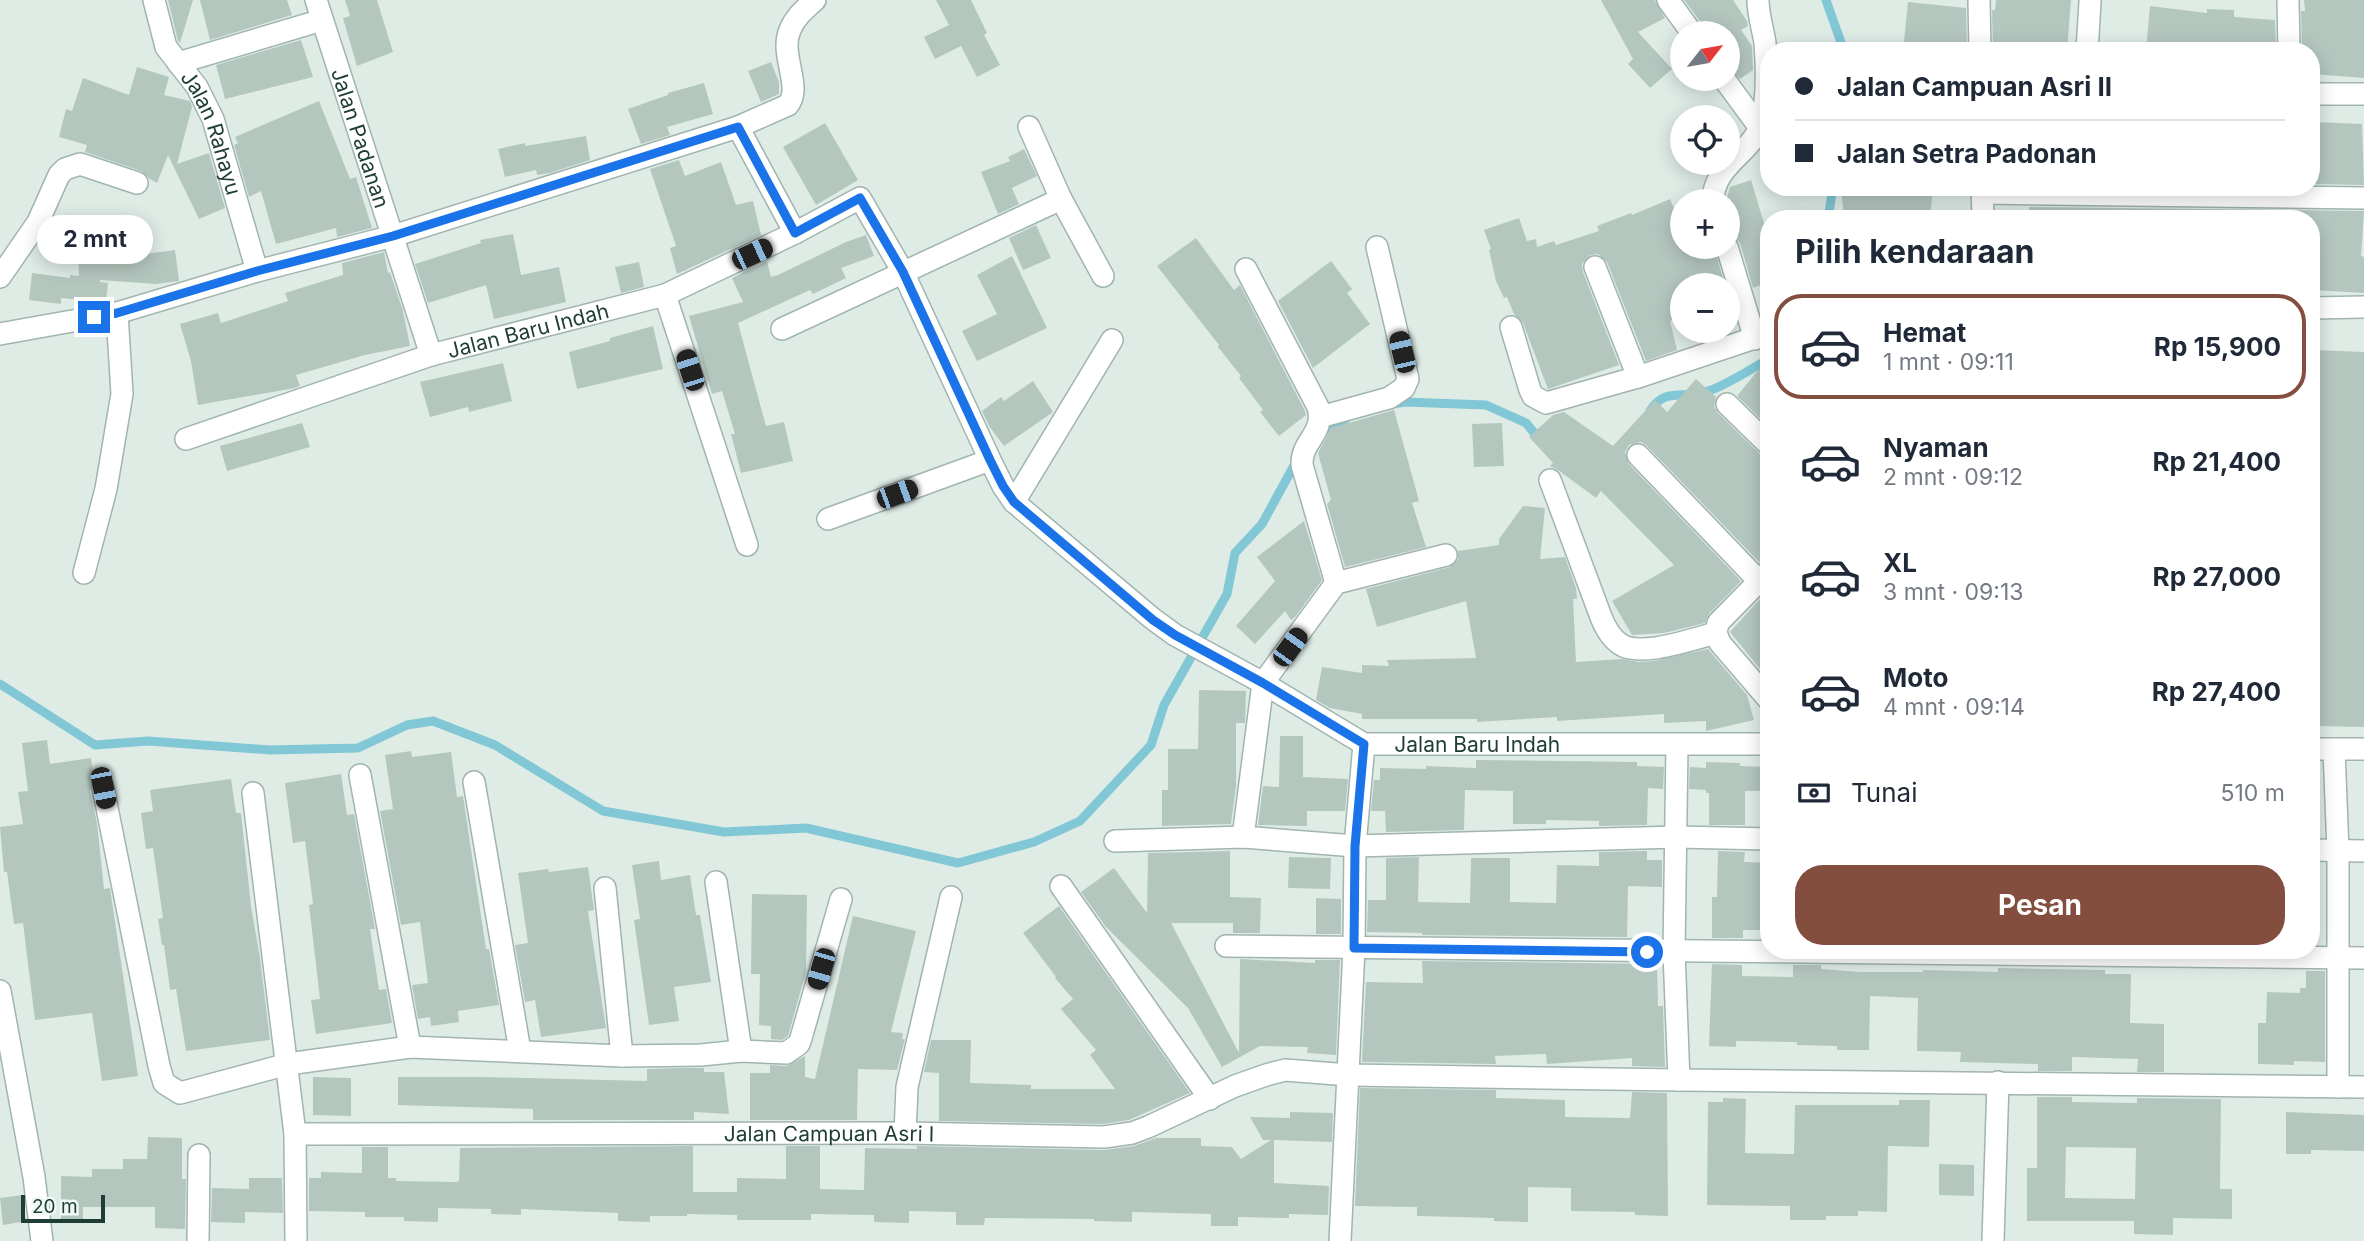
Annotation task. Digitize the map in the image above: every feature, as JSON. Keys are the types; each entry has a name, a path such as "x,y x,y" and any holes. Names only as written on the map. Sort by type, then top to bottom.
{"street":[{"name":"Jalan Rahayu","path":"154,0 166,47 201,93 213,119 257,271"},
{"path":"0,334 117,313 257,271 393,236 738,127 788,105 794,97 786,41 797,17 815,0"},
{"path":"1668,0 1683,21"},
{"path":"1758,0 1765,42"},
{"path":"1979,0 1980,42"},
{"path":"2288,0 2289,42"},
{"path":"2088,42 2090,2"},
{"path":"178,63 319,10"},
{"name":"Jalan Padanan","path":"319,10 431,355"},
{"path":"1714,189 1720,177 1760,128 1733,91"},
{"path":"2320,94 2364,94"},
{"path":"738,127 795,233"},
{"path":"1029,127 1061,199 1103,276"},
{"path":"0,277 38,222 59,175 65,169 80,164 137,183"},
{"path":"2268,196 2364,198"},
{"name":"Jalan Baru Indah","path":"186,439 431,355 665,295 795,233 860,198 903,272 990,460 1014,502 1153,620 1175,635 1263,683 1364,744 1760,744"},
{"path":"782,329 1061,199"},
{"path":"1320,416 1388,398 1399,393 1408,379 1377,247"},
{"path":"1732,259 1760,331"},
{"path":"1595,267 1638,377"},
{"path":"1246,269 1318,407 1320,424 1302,453 1302,460 1336,583"},
{"path":"665,295 747,545"},
{"path":"2320,308 2364,307"},
{"path":"84,573 106,489 121,394 117,313"},
{"path":"1511,327 1530,390 1533,396 1546,403 1638,377 1760,337"},
{"path":"1014,502 1112,340"},
{"path":"1727,404 1760,436"},
{"path":"1639,455 1760,571"},
{"path":"828,520 990,460"},
{"path":"1550,480 1605,627 1620,645 1634,649 1656,648 1716,634"},
{"path":"1243,837 1263,683 1336,583 1446,555"},
{"path":"1760,579 1718,623 1716,634 1720,643 1760,690"},
{"path":"1340,1241 1354,948 1355,846 1364,744"},
{"path":"1677,745 1674,952 1679,1080"},
{"path":"2320,749 2364,748"},
{"path":"2334,750 2338,851 2338,1087"},
{"path":"360,775 410,1047"},
{"path":"474,782 520,1051"},
{"path":"103,788 159,1066 164,1083 180,1093 288,1063 410,1047 622,1056 701,1055 741,1051 786,1053 799,1044 841,900"},
{"path":"253,793 295,1134 296,1241"},
{"path":"1115,841 1243,837 1355,846 1677,837 1760,839"},
{"path":"2320,850 2364,851"},
{"path":"716,881 741,1051"},
{"path":"1061,886 1210,1099"},
{"path":"606,888 622,1056"},
{"path":"905,1133 907,1087 951,897"},
{"path":"1226,946 1760,953"},
{"path":"2320,958 2364,958"},
{"path":"0,991 34,1177 42,1241"},
{"name":"Jalan Campuan Asri I","path":"295,1134 905,1133 1104,1137 1140,1130 1235,1086 1285,1070 1349,1075 2364,1087"},
{"path":"1993,1241 1998,1082"},
{"path":"198,1241 199,1154"}],"building":[{"path":"168,0 193,0 180,43 178,41"},
{"path":"200,0 287,0 292,15 210,40"},
{"path":"345,0 377,0 393,52 357,66 343,18 350,16"},
{"path":"936,0 971,0 987,33 984,35 1000,65 977,77 961,46 935,59 924,37 949,25"},
{"path":"1601,0 1655,0 1665,18 1638,32 1670,67 1670,71 1650,88 1628,64 1633,59"},
{"path":"1684,0 1733,0 1747,21 1748,26 1741,30 1752,46 1753,70 1740,79 1740,21 1700,21"},
{"path":"1996,0 2071,0 2068,42 1993,42 1992,10 1995,10"},
{"path":"2304,0 2364,0 2364,78 2320,75 2320,42 2302,42 2301,11 2305,11"},
{"path":"1908,2 1966,8 1967,42 1904,42"},
{"path":"2150,6 2207,13 2207,9 2234,10 2234,17 2275,20 2276,42 2147,42"},
{"path":"301,40 313,77 225,99 216,65"},
{"path":"771,62 779,82 779,94 761,102 748,71"},
{"path":"137,67 169,77 164,95 190,101 192,107 177,164 209,153 225,208 199,219 168,155 157,183 141,171 85,152 87,145 59,137 66,109 72,111 83,78 129,95"},
{"path":"704,83 713,114 667,127 670,135 641,144 628,109 668,93"},
{"path":"319,101 350,179 356,177 372,228 337,237 336,228 276,244 261,191 249,197 234,145 238,143 235,137"},
{"path":"2320,122 2362,124 2364,185 2320,184"},
{"path":"825,123 858,180 816,205 783,147"},
{"path":"586,136 590,160 550,173 537,175 536,170 505,177 498,149"},
{"path":"1024,149 1037,176 1012,188 1019,204 998,214 981,172 1010,161 1008,157"},
{"path":"679,160 685,176 721,162 736,205 753,201 761,235 677,274 670,248 676,246 650,169"},
{"path":"1751,180 1760,210 1760,285 1753,288 1740,243 1740,189 1729,189"},
{"path":"1842,196 1932,196 1931,210 1843,210"},
{"path":"1670,199 1670,259 1717,259 1722,273 1670,273 1670,343 1675,343 1677,350 1646,361 1607,262 1598,254 1590,255 1582,264 1583,272 1619,365 1548,389 1523,323 1514,314 1496,281 1489,250 1491,249 1484,230 1519,218 1527,241 1536,239 1537,247 1554,241 1556,245 1599,231 1597,226 1631,213 1632,215"},
{"path":"2029,207 2280,210 2029,210"},
{"path":"2320,210 2364,211 2361,256 2364,257 2364,293 2320,290"},
{"path":"1036,225 1051,258 1023,270 1009,238"},
{"path":"513,234 521,275 559,267 566,302 494,319 486,285 428,303 415,264 481,243 480,240"},
{"path":"866,235 874,256 841,268 846,278 813,294 810,290 738,323 766,426 784,422 793,461 741,473 731,434 735,434 722,391 712,394 689,316 743,302 732,278 767,261 771,277"},
{"path":"1196,238 1234,290 1240,285 1305,411 1306,415 1279,436 1260,412 1263,410 1219,345 1157,266"},
{"path":"78,246 102,246 102,254 131,256 175,250 179,281 156,284 100,280 108,283 106,302 80,306 80,300 61,298 61,304 29,300 32,273 70,278 70,275 79,276"},
{"path":"384,252 388,273 390,272 403,311 410,346 365,355 296,375 300,386 295,388 198,405 191,361 180,324 218,313 221,323 288,301 285,293 343,275 342,263"},
{"path":"1012,256 1047,328 977,361 962,331 997,314 977,275"},
{"path":"1331,261 1352,289 1347,293 1370,324 1313,368 1278,301"},
{"path":"639,262 644,287 621,293 615,267"},
{"path":"653,326 663,369 577,389 569,352"},
{"path":"2320,350 2364,352 2364,727 2320,726"},
{"path":"503,363 512,401 469,412 468,407 430,417 420,382"},
{"path":"1760,368 1760,418 1737,396"},
{"path":"1696,379 1716,397 1714,407 1718,413 1760,454 1760,562 1647,446 1641,442 1629,445 1625,452 1629,464 1741,581 1709,614 1705,623 1664,633 1632,635 1612,601 1674,565 1601,491 1596,498 1550,466 1553,463 1529,437 1553,415 1564,412 1613,446 1655,400 1667,412"},
{"path":"1033,381 1053,412 1004,446 982,411 1001,397 1004,401"},
{"path":"1394,410 1419,501 1412,503 1426,547 1345,567 1327,504 1331,500 1318,453 1331,428"},
{"path":"302,423 310,447 227,471 220,446"},
{"path":"1502,423 1504,466 1474,467 1472,424"},
{"path":"1523,506 1545,508 1540,559 1565,557 1576,588 1577,599 1573,599 1576,662 1622,659 1653,661 1708,649 1747,695 1754,720 1706,731 1706,721 1664,723 1664,714 1557,721 1557,717 1477,722 1477,719 1362,719 1362,714 1330,708 1316,700 1322,667 1362,673 1362,665 1389,666 1387,660 1476,658 1466,601 1377,627 1366,589 1450,567 1458,559 1458,551 1499,545 1499,539"},
{"path":"1304,521 1322,580 1296,616 1291,620 1285,611 1255,644 1236,626 1275,581 1257,557"},
{"path":"1760,599 1760,669 1730,632"},
{"path":"1199,690 1246,691 1245,723 1236,723 1236,786 1231,824 1162,826 1162,790 1168,790 1168,749 1198,749"},
{"path":"1280,736 1303,736 1303,777 1348,779 1345,811 1307,811 1307,826 1258,825 1263,786 1279,787"},
{"path":"47,740 50,764 91,758 94,778 90,791 97,823 104,889 110,888 138,1076 102,1081 92,1013 35,1020 23,923 14,924 7,872 4,872 0,827 23,824 18,792 28,791 22,743"},
{"path":"411,751 412,757 451,752 457,797 463,796 486,949 489,949 499,1005 458,1011 459,1022 431,1026 430,1017 418,1019 412,985 428,983 420,922 401,925 380,811 393,809 385,755"},
{"path":"1476,760 1637,762 1637,766 1664,767 1663,789 1648,788 1647,825 1599,826 1599,821 1546,820 1546,824 1513,824 1513,791 1465,790 1464,830 1386,832 1385,811 1371,811 1374,780 1380,780 1380,768 1476,768"},
{"path":"1706,762 1760,767 1760,791 1745,791 1745,825 1709,825 1709,793 1706,793 1706,790 1689,789 1690,767 1706,768"},
{"path":"341,774 347,815 354,814 375,929 370,929 379,990 386,989 392,1023 316,1034 311,1000 320,999 309,905 313,904 305,841 293,843 285,783"},
{"path":"231,779 236,813 241,813 270,1040 186,1051 176,989 170,990 162,945 158,919 163,918 153,848 146,849 141,813 153,811 150,790"},
{"path":"1230,851 1230,897 1261,898 1260,933 1233,933 1233,923 1171,923 1239,1053 1240,959 1315,963 1315,960 1340,960 1336,1055 1307,1053 1308,1047 1260,1046 1222,1067 1188,1008 1106,927 1081,892 1114,868 1147,913 1148,853"},
{"path":"1647,851 1647,860 1662,860 1662,887 1628,886 1627,937 1367,932 1368,900 1386,900 1386,858 1419,857 1418,902 1470,903 1471,858 1510,858 1510,902 1556,903 1557,865 1599,866 1599,852"},
{"path":"1718,851 1745,852 1744,862 1760,863 1760,930 1743,930 1743,938 1712,938 1712,897 1717,897"},
{"path":"1289,857 1331,858 1330,889 1288,888"},
{"path":"659,861 661,880 690,875 696,915 700,915 711,982 674,987 679,1021 649,1025 634,920 640,919 632,865"},
{"path":"588,867 594,910 588,911 606,1028 541,1037 535,1000 525,1002 515,945 528,943 518,873"},
{"path":"752,894 807,895 806,972 788,1036 782,1040 771,1039 771,1026 759,1025 760,974 751,974"},
{"path":"1316,898 1341,899 1341,934 1316,934"},
{"path":"1059,906 1190,1093 1129,1120 1103,1124 939,1121 939,1073 924,1072 931,1040 971,1040 970,1083 1031,1085 1031,1089 1115,1089 1090,1055 1096,1050 1061,1009 1073,999 1023,933"},
{"path":"853,916 916,931 891,1032 903,1033 902,1039 905,1039 897,1070 858,1069 857,1120 750,1120 750,1073 770,1073 770,1065 786,1066 805,1056 805,1077 815,1079"},
{"path":"1422,961 1657,964 1658,1006 1663,1006 1665,1067 1632,1066 1632,1058 1547,1064 1546,1054 1495,1056 1496,1064 1362,1062 1366,982 1423,983"},
{"path":"1712,964 1742,965 1742,976 1793,977 1793,965 1821,965 1821,969 1860,972 1998,972 1998,968 2105,970 2105,974 2131,974 2130,1023 2164,1024 2164,1072 2137,1072 2138,1059 2072,1057 2072,1071 2038,1071 2038,1064 1960,1062 1961,1052 1917,1051 1918,998 1870,996 1869,1050 1837,1050 1837,1046 1797,1045 1797,1042 1736,1041 1736,1047 1709,1046"},
{"path":"2306,971 2325,971 2325,1062 2258,1064 2258,1023 2266,1023 2267,992 2300,993 2300,988 2306,988"},
{"path":"704,1068 704,1072 724,1072 729,1114 694,1112 694,1120 533,1120 533,1109 398,1105 398,1077 647,1081 647,1069"},
{"path":"313,1077 351,1078 351,1116 313,1115"},
{"path":"1360,1088 1496,1090 1496,1098 1565,1100 1565,1117 1630,1118 1632,1092 1667,1093 1668,1216 1635,1215 1635,1212 1571,1211 1571,1188 1528,1187 1528,1222 1494,1221 1494,1218 1417,1216 1417,1207 1355,1206"},
{"path":"2037,1097 2072,1097 2072,1102 2137,1103 2137,1098 2221,1099 2220,1189 2232,1189 2232,1219 2173,1218 2173,1235 2134,1234 2134,1221 2027,1221 2027,1168 2037,1168","holes":["2066,1147 2136,1148 2135,1199 2065,1198"]},
{"path":"1723,1098 1746,1099 1745,1153 1794,1154 1795,1105 1899,1105 1899,1100 1930,1100 1929,1147 1888,1146 1887,1212 1858,1211 1858,1216 1826,1216 1826,1220 1790,1220 1790,1206 1707,1205 1708,1102 1723,1102"},
{"path":"1290,1112 1333,1113 1332,1142 1274,1140 1274,1183 1329,1186 1328,1215 1289,1214 1289,1218 1238,1217 1238,1226 1211,1226 1211,1214 1132,1212 1132,1222 985,1218 984,1225 956,1225 956,1212 909,1211 909,1223 874,1222 874,1215 811,1214 811,1220 737,1220 737,1215 687,1214 650,1216 650,1222 618,1221 618,1213 521,1209 521,1215 491,1214 491,1209 438,1208 438,1222 404,1221 404,1217 365,1217 365,1212 309,1211 309,1178 321,1178 321,1172 362,1173 362,1147 388,1147 388,1178 396,1178 396,1181 456,1182 459,1181 460,1148 693,1146 693,1192 737,1192 737,1178 786,1179 786,1146 820,1146 820,1189 864,1190 865,1148 917,1149 917,1146 1104,1150 1134,1146 1156,1138 1201,1138 1201,1146 1232,1147 1241,1159 1271,1140 1263,1140 1250,1117 1290,1118"},
{"path":"2286,1112 2364,1115 2364,1151 2311,1150 2311,1154 2286,1154"},
{"path":"148,1137 182,1138 182,1179 186,1179 185,1229 155,1228 155,1207 83,1207 83,1221 61,1220 61,1176 92,1177 92,1169 123,1169 123,1159 147,1159"},
{"path":"1939,1164 1974,1165 1974,1196 1939,1195"},
{"path":"249,1178 282,1178 283,1213 245,1212 245,1223 211,1222 212,1188 249,1189"},
{"path":"22,1195 26,1221 3,1225 0,1198"}],"waterway":[{"path":"1826,0 1841,42"},
{"path":"1829,210 1832,196"},
{"path":"1650,411 1668,396 1712,390 1760,364"},
{"path":"1392,404 1405,402 1486,405 1526,423 1541,441"},
{"path":"1318,433 1346,419"},
{"path":"0,684 95,745 148,741 270,750 358,748 407,725 433,721 495,745 603,811 724,832 806,828 958,863 1034,842 1080,821 1151,745 1164,705 1227,594 1235,553 1262,524 1297,460"}],"route":[{"path":"94,317 117,313 257,271 393,236 738,127 795,233 860,198 903,272 990,460 1014,502 1153,620 1364,744 1355,846 1354,948 1647,952"}]}
